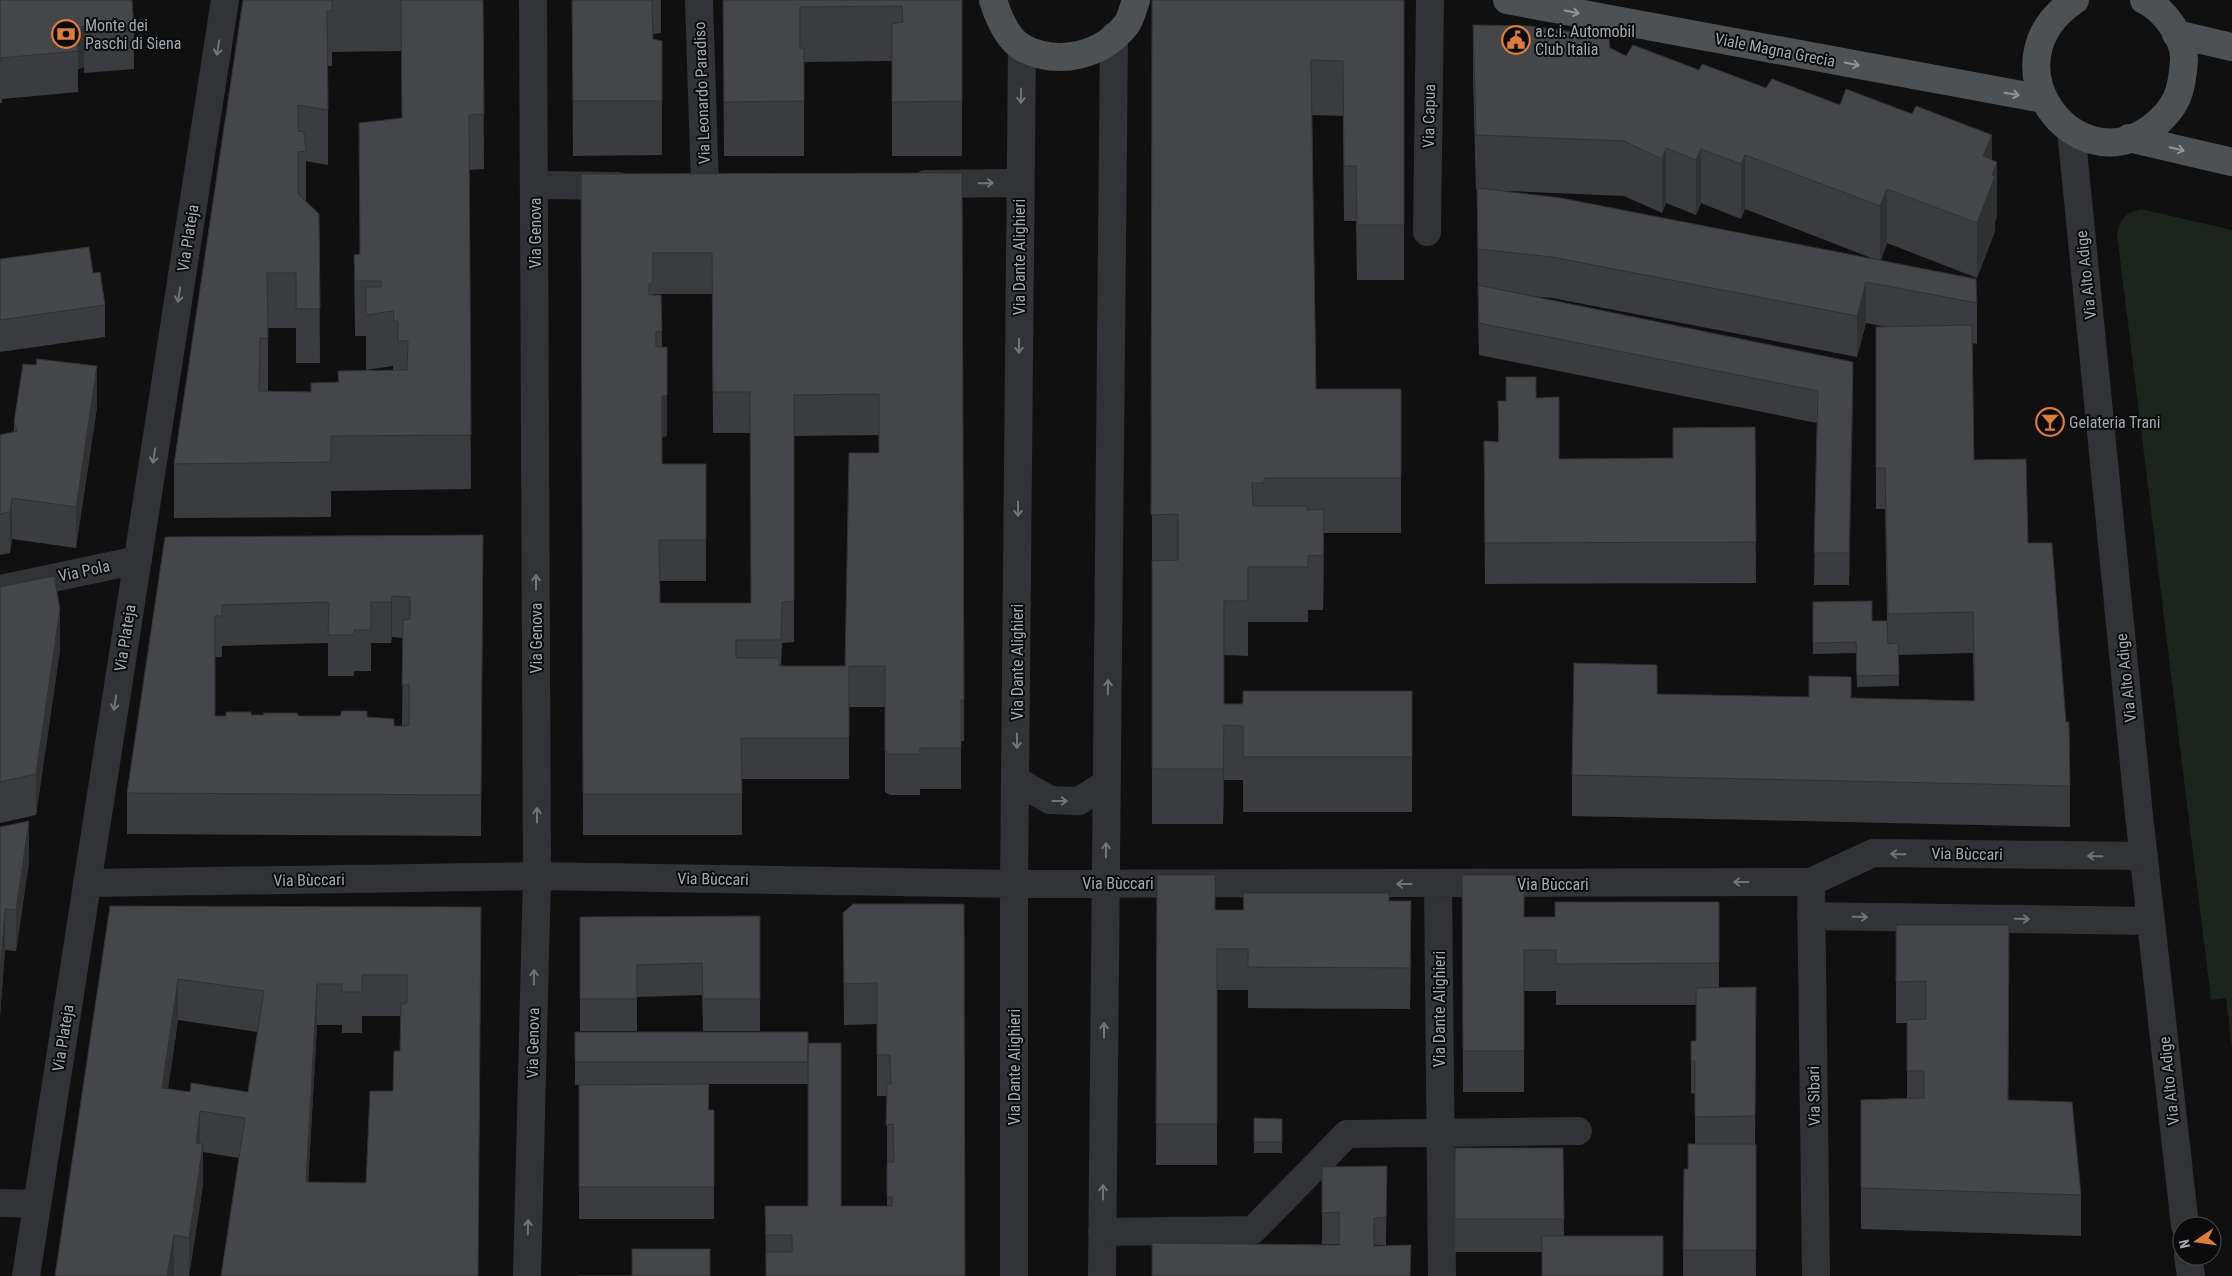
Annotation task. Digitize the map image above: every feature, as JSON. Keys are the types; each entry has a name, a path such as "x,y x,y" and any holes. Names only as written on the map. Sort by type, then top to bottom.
{"main road":[{"path":"993,0 1000,21 1022,47 1056,58 1081,56 1102,48 1127,24 1136,0"},
{"name":"Viale Magna Grecia","path":"1507,0 2043,99"},
{"path":"2063,2 2039,43 2036,72 2043,99 2060,122 2071,130 2095,140 2120,141 2140,135 2167,116 2182,86 2184,53 2176,34 2171,23 2150,3 2144,0"},
{"path":"2176,34 2232,47"},
{"path":"2129,138 2232,162"}],"street":[{"name":"Via Plateja","path":"26,1276 225,0"},
{"name":"Via Genova","path":"527,1276 537,876 533,0"},
{"name":"Via Leonardo Paradiso","path":"699,0 705,187"},
{"name":"Via Capua","path":"1427,232 1430,0"},
{"path":"1102,1276 1114,36"},
{"name":"Via Dante Alighieri","path":"1014,1276 1014,884 1017,780 1019,183 1022,47"},
{"name":"Via Alto Adige","path":"2071,130 2144,856 2184,1216"},
{"path":"901,184 1019,183"},
{"path":"534,185 639,186"},
{"path":"676,186 734,186"},
{"name":"Via Pola","path":"0,589 138,560"},
{"path":"1017,780 1050,800 1079,801 1107,783"},
{"name":"Via Bùccari","path":"87,883 537,876 1014,884 1811,882 1873,853 2144,856"},
{"name":"Via Sibari","path":"1811,882 1816,1276"},
{"name":"Via Dante Alighieri","path":"1438,884 1442,1276"},
{"path":"1811,916 2151,922"},
{"path":"1102,1232 1253,1230 1347,1134 1578,1130"},
{"path":"0,1202 37,1204"}],"shaded area":[{"path":"2141,209 2232,230 2232,1049 2226,998 2211,1000 2117,234 2124,217 2131,212"}],"building":[{"path":"0,0 132,0 134,28 84,32 84,26 76,28 78,51 1,58 2,62 0,62"},
{"path":"243,0 332,0 332,11 327,11 328,110 298,105 298,131 304,132 306,151 298,152 298,194 319,214 320,309 296,309 296,273 267,273 268,338 260,338 259,391 311,392 311,383 339,382 338,371 407,370 408,341 398,341 398,321 394,321 393,311 366,315 366,287 381,287 381,281 355,281 354,255 360,254 359,123 402,118 401,0 483,0 484,114 469,115 471,435 331,436 331,462 174,464"},
{"path":"572,0 652,0 653,39 662,41 662,101 573,101"},
{"path":"723,0 962,0 962,101 892,102 892,24 903,22 902,6 800,7 800,48 804,48 804,101 724,102"},
{"path":"1152,0 1404,0 1404,225 1357,225 1356,166 1344,166 1343,61 1311,60 1316,389 1401,389 1401,478 1264,478 1264,483 1252,483 1253,506 1307,506 1307,510 1324,509 1323,555 1308,556 1308,567 1248,567 1248,601 1224,601 1224,704 1243,704 1243,691 1412,691 1412,757 1243,757 1243,726 1224,725 1223,769 1152,769 1152,561 1178,560 1178,514 1151,515"},
{"path":"1473,25 1530,26 1609,37 1610,48 1626,56 1633,45 1699,70 1702,64 1766,88 1772,79 1840,105 1846,89 1912,114 1916,106 1992,135 1983,156 1997,162 1992,175 1995,176 1977,223 1887,189 1880,206 1745,155 1741,164 1701,149 1696,160 1666,148 1662,159 1624,141 1476,135"},
{"path":"962,173 964,700 961,700 961,748 920,748 920,754 890,754 885,751 885,666 849,666 849,738 741,738 742,794 583,794 581,174","holes":["653,253 712,253 713,392 750,392 751,603 660,603 659,540 706,540 706,464 662,464 662,396 667,395 667,347 656,347 656,332 662,331 661,295 649,295 649,284 653,283","879,394 879,453 849,453 845,666 779,666 779,658 736,658 736,640 781,640 782,602 794,601 794,395"]},
{"path":"1477,188 1561,198 1976,279 1977,303 1866,282 1857,316 1552,257 1478,249"},
{"path":"89,247 93,273 100,272 105,305 0,320 0,259"},
{"path":"1478,285 1853,362 1849,553 1814,553 1818,391 1479,323"},
{"path":"1972,325 1974,460 2026,459 2028,543 2052,543 2066,722 2069,722 2070,786 1572,775 1574,663 1657,665 1657,694 1809,697 1809,676 1851,677 1851,698 1975,701 1973,612 1888,614 1885,468 1876,468 1876,327"},
{"path":"37,359 97,366 76,507 12,498 10,512 0,514 0,435 17,431 14,422 23,364 36,365"},
{"path":"1506,377 1536,377 1536,398 1559,397 1559,459 1673,458 1673,428 1755,427 1756,542 1485,543 1484,441 1499,442 1498,401 1506,401"},
{"path":"483,535 481,795 127,793 165,537","holes":["392,596 410,597 410,619 403,620 402,685 409,685 409,726 394,726 394,719 367,717 367,711 342,711 340,716 298,716 297,713 251,715 251,712 226,712 226,716 215,716 215,616 222,616 222,605 329,602 328,635 354,635 354,630 371,630 371,602 391,602"]},
{"path":"54,576 60,609 36,774 0,782 0,587"},
{"path":"1872,601 1872,621 1887,621 1888,644 1898,643 1899,675 1857,676 1856,642 1813,643 1813,602"},
{"path":"29,821 16,910 5,909 0,975 0,827"},
{"path":"1157,875 1215,875 1215,910 1244,910 1243,893 1389,893 1389,901 1411,901 1410,968 1248,967 1248,949 1217,949 1217,1124 1156,1124"},
{"path":"1462,875 1524,875 1524,917 1555,917 1555,902 1719,902 1719,963 1556,964 1556,950 1524,950 1524,1051 1463,1051"},
{"path":"853,904 964,904 965,1276 766,1276 766,1252 792,1252 792,1235 766,1235 765,1206 808,1206 808,1043 841,1043 841,1206 892,1206 892,1197 887,1197 887,1162 894,1162 893,1124 886,1125 887,1084 891,1084 890,1055 877,1055 877,983 844,984 843,913"},
{"path":"110,906 481,907 478,1276 221,1276 245,1118 200,1111 196,1143 203,1144 189,1238 174,1235 167,1276 55,1276","holes":["362,975 407,975 407,1003 401,1004 400,1051 394,1051 393,1091 370,1091 366,1183 306,1182 317,984 342,984 342,992 362,992","178,979 264,991 248,1092 191,1083 190,1092 162,1088"]},
{"path":"760,916 760,999 703,999 702,963 637,965 637,999 580,999 580,917"},
{"path":"1896,925 2009,925 2008,1100 2072,1102 2081,1195 1861,1188 1861,1100 1924,1098 1924,1071 1907,1071 1907,1020 1926,1019 1926,981 1896,982"},
{"path":"1756,987 1755,1116 1695,1117 1695,1061 1691,1061 1691,1041 1696,1041 1696,988"},
{"path":"575,1032 808,1032 808,1062 575,1062"},
{"path":"709,1084 708,1110 714,1110 714,1187 579,1187 579,1085"},
{"path":"1254,1118 1282,1119 1282,1142 1254,1142"},
{"path":"1688,1144 1756,1144 1756,1250 1683,1250 1684,1169 1688,1169"},
{"path":"1455,1148 1563,1148 1564,1219 1455,1219"},
{"path":"1387,1166 1386,1217 1374,1218 1374,1246 1411,1245 1410,1276 1152,1276 1152,1243 1339,1245 1339,1212 1322,1213 1322,1167"},
{"path":"1542,1236 1663,1236 1663,1276 1542,1276"},
{"path":"632,1249 710,1249 710,1276 632,1276"}],"place":[{"name":"Monte dei Paschi di Siena","path":"66,34"},
{"name":"a.c.i. Automobil Club Italia","path":"1516,40"},
{"name":"Gelateria Trani","path":"2050,422"}]}
